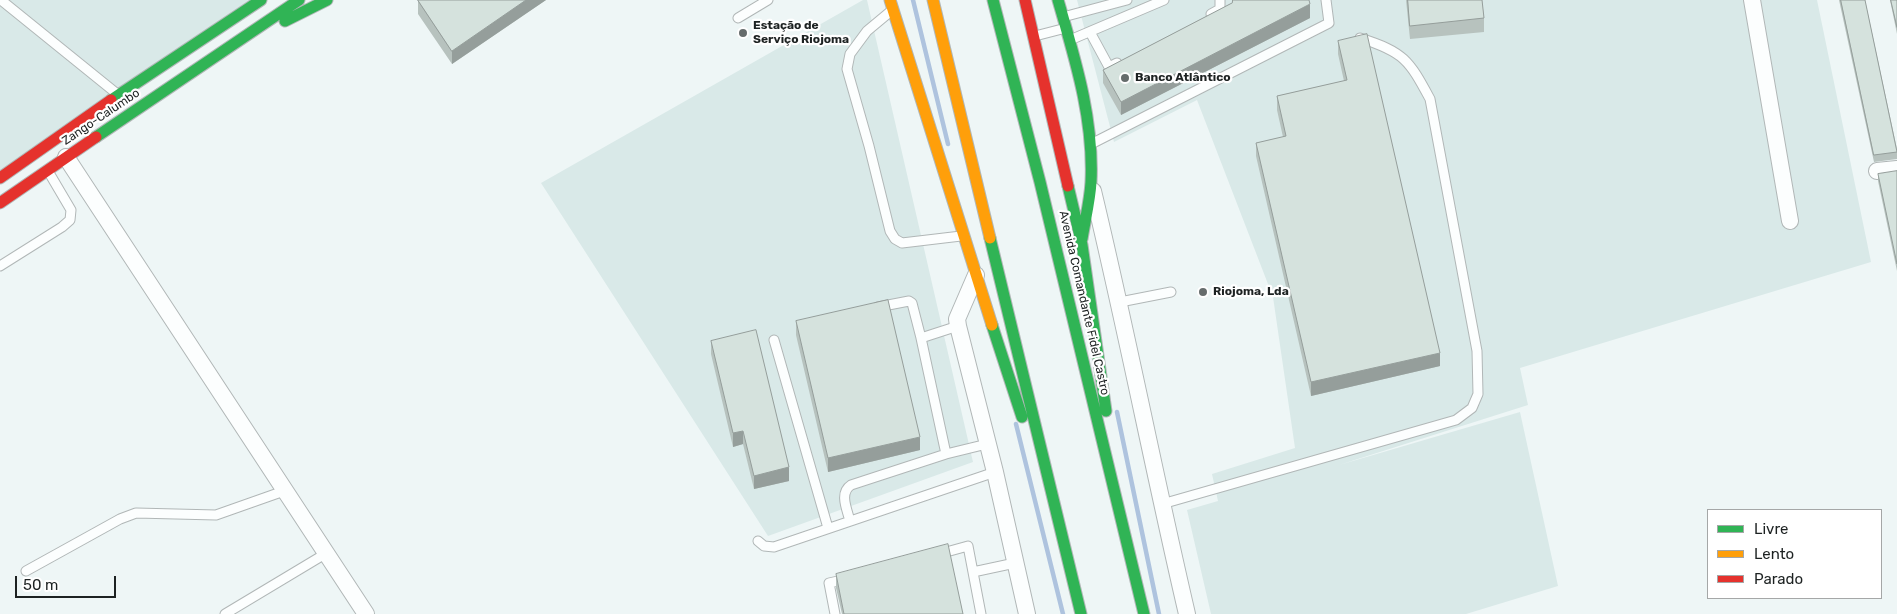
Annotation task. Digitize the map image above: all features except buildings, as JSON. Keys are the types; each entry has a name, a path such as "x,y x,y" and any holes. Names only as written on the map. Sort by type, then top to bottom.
{"main road":[{"path":"204,37 243,0"},
{"path":"204,37 261,0"},
{"path":"218,55 299,0"},
{"path":"218,55 327,0"},
{"path":"933,0 1081,614"},
{"name":"Avenida Comandante Fidel Castro","path":"993,0 1040,182 1144,614"},
{"path":"1025,0 1082,245 1104,398 1133,567"},
{"path":"1058,0 1083,97 1091,144 1091,182 1082,245"},
{"path":"892,5 963,236 1074,584"},
{"name":"Zango-Calumbo","path":"0,178 204,37"},
{"name":"Zango-Calumbo","path":"0,204 66,157 218,55"}],"street":[{"path":"1752,0 1790,221"},
{"path":"66,157 366,614"},
{"path":"1877,171 1897,169"},
{"path":"1091,182 1120,302 1186,614"},
{"path":"976,275 957,319 958,326 995,472 1027,614"}],"lane":[{"path":"1,0 118,95"},
{"path":"738,18 768,0"},
{"path":"1088,0 1090,9"},
{"path":"1034,36 1090,9 1127,0"},
{"path":"1069,40 1164,0"},
{"path":"1203,18 1220,9 1220,0"},
{"path":"1091,144 1329,22 1326,0"},
{"path":"892,5 867,31 850,54 847,69 869,146 890,232 895,239 902,242 963,236"},
{"path":"1090,32 1109,67 1126,58"},
{"path":"1162,504 1456,420 1472,408 1478,394 1477,351 1430,99 1414,70 1397,53 1386,46 1360,38"},
{"path":"0,266 62,227 72,216 71,210 47,170"},
{"path":"1120,302 1171,292"},
{"path":"867,310 909,301 913,306 946,454"},
{"path":"921,338 958,326"},
{"path":"774,340 828,528"},
{"path":"850,521 844,495 846,489 851,486 946,454 987,444"},
{"path":"758,541 764,546 774,546 995,472"},
{"path":"26,572 120,519 136,513 216,515 284,491"},
{"path":"931,556 968,546 981,614"},
{"path":"225,614 325,554"},
{"path":"973,572 1016,563"},
{"path":"835,614 829,583 857,576"}],"shaded area":[{"path":"0,0 266,0 0,183"},
{"path":"863,0 867,0 973,462 768,536 541,183"},
{"path":"1077,0 1817,0 1871,262 1520,368 1528,405 1339,465 1520,412 1558,586 1466,614 1211,614 1187,510 1218,501 1212,474 1295,448 1273,297 1197,100 1114,142"}],"waterway":[{"path":"913,0 948,144"},
{"path":"1117,412 1159,614"},
{"path":"1016,424 1063,614"}],"traffic: fast":[{"path":"111,100 261,0"},
{"path":"96,137 299,0"},
{"path":"285,21 327,0"},
{"path":"993,0 1040,182 1144,614"},
{"path":"1058,0 1082,90 1090,135 1091,182 1082,239"},
{"path":"1068,186 1082,245 1106,411"},
{"path":"990,238 1081,614"},
{"path":"992,325 1022,417"}],"traffic: slow":[{"path":"890,0 992,325"},
{"path":"933,0 990,238"}],"traffic: jam":[{"path":"1025,0 1068,186"},
{"path":"0,178 111,100"},
{"path":"0,203 96,137"}],"place":[{"name":"Estação de Serviço Riojoma","path":"743,33"},
{"name":"Banco Atlântico","path":"1125,78"},
{"name":"Riojoma, Lda","path":"1203,292"}]}
